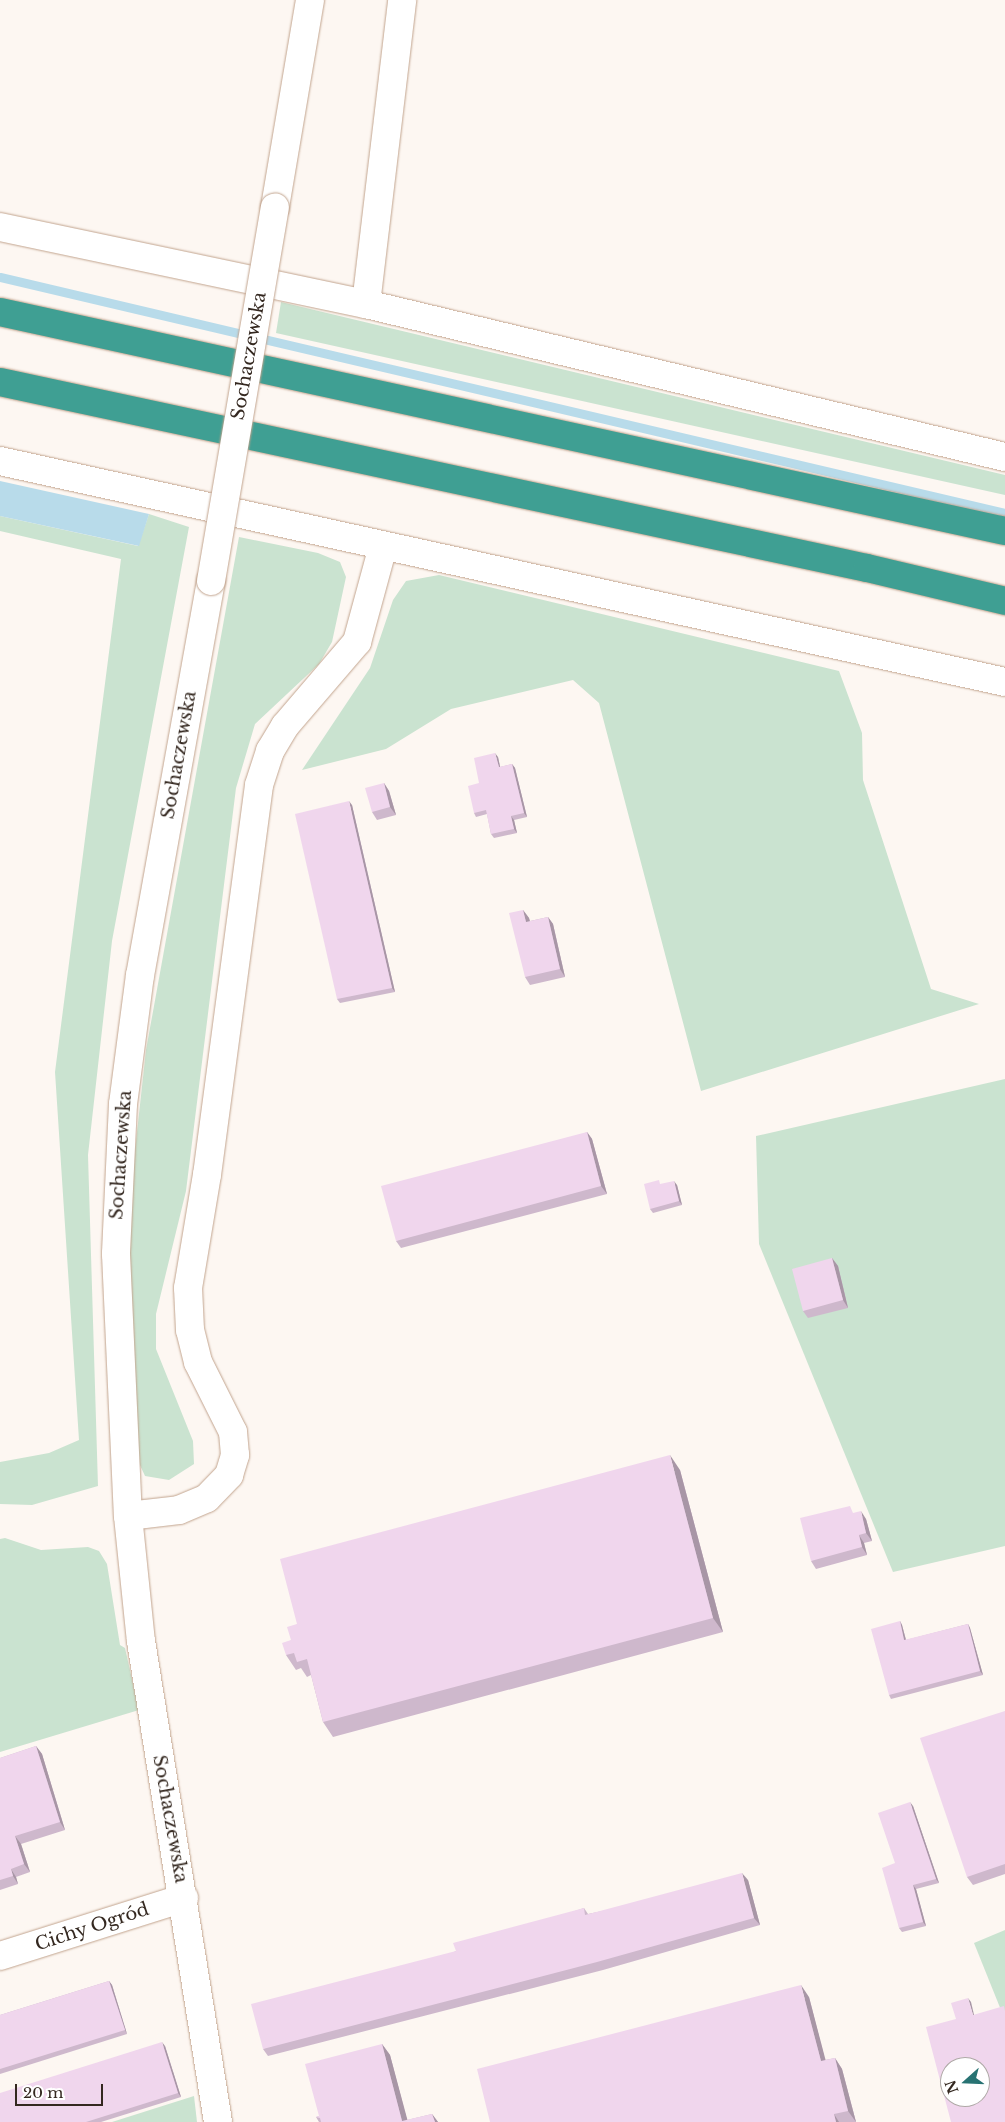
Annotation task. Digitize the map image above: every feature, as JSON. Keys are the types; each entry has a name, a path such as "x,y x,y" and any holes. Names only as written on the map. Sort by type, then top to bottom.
{"highway":[{"path":"0,312 1005,530"},
{"path":"0,382 857,566 1005,601"}],"street":[{"name":"Sochaczewska","path":"218,2122 184,1898 146,1676 128,1516 116,1254 123,1104 140,975 211,581 310,0"},
{"path":"366,304 402,0"},
{"path":"0,227 366,304 1005,457"},
{"path":"0,461 1005,682"},
{"path":"128,1516 179,1510 207,1498 229,1475 235,1455 233,1432 198,1362 190,1330 188,1288 208,1175 259,785 270,751 285,726 357,642 383,546"},
{"name":"Cichy Ogród","path":"0,1956 184,1898"}],"green space":[{"path":"281,302 1005,475 1005,495 276,333"},
{"path":"149,514 189,527 112,941 88,1155 98,1486 32,1505 0,1504 0,1462 49,1453 79,1440 55,1072 121,559 0,531 0,516 138,546"},
{"path":"239,537 318,553 340,562 346,577 332,642 319,664 255,724 236,788 186,1191 156,1314 156,1349 193,1441 194,1464 169,1480 145,1476 134,1452 130,1402 130,1196 146,1050"},
{"path":"439,575 839,671 862,733 863,780 931,989 979,1004 701,1091 599,703 573,680 451,709 386,749 302,770 370,668 393,600 406,581"},
{"path":"1005,1079 1005,1546 893,1572 759,1244 756,1136"},
{"path":"5,1538 41,1550 88,1547 99,1551 107,1564 120,1645 125,1648 139,1710 0,1752 0,1539"},
{"path":"1005,1930 1005,2020 974,1943"},
{"path":"194,2096 197,2122 112,2122"}],"water":[{"path":"0,481 149,514 139,546 0,516"}],"building":[{"path":"495,753 499,767 512,764 524,813 511,816 514,829 491,834 486,810 474,813 468,786 479,783 474,758"},
{"path":"384,783 390,807 372,812 365,788"},
{"path":"349,801 392,988 337,999 295,814"},
{"path":"523,910 526,922 548,917 560,969 525,977 509,913"},
{"path":"587,1132 601,1186 396,1241 381,1186"},
{"path":"659,1180 660,1184 674,1181 679,1201 650,1209 644,1184"},
{"path":"832,1258 843,1300 803,1311 792,1269"},
{"path":"670,1455 713,1618 323,1722 307,1659 297,1662 294,1653 286,1655 282,1643 291,1640 287,1627 297,1624 280,1559"},
{"path":"850,1506 853,1513 861,1511 866,1533 859,1535 862,1547 811,1561 800,1518"},
{"path":"900,1621 904,1640 968,1624 980,1671 889,1695 871,1629"},
{"path":"1005,1711 1005,1864 967,1877 920,1738"},
{"path":"36,1746 60,1822 15,1836 24,1864 11,1869 13,1876 0,1880 0,1758"},
{"path":"910,1802 936,1879 913,1885 923,1922 899,1928 882,1868 895,1863 878,1813"},
{"path":"742,1873 754,1918 597,1962 263,2049 251,2004 456,1951 453,1943 584,1908 585,1915"},
{"path":"109,1981 125,2030 0,2069 0,2015"},
{"path":"801,1985 821,2061 835,2058 848,2111 834,2114 836,2122 490,2122 477,2069"},
{"path":"968,1998 973,2015 1004,2006 1005,2122 951,2122 947,2107 990,2107 990,2057 940,2057 940,2080 926,2027 956,2019 951,2003"},
{"path":"162,2042 178,2093 86,2122 0,2122 0,2093"},
{"path":"382,2044 402,2121 432,2114 435,2122 321,2122 320,2118 316,2117 319,2116 305,2064"}],"waterway":[{"path":"0,277 1005,513"}]}
